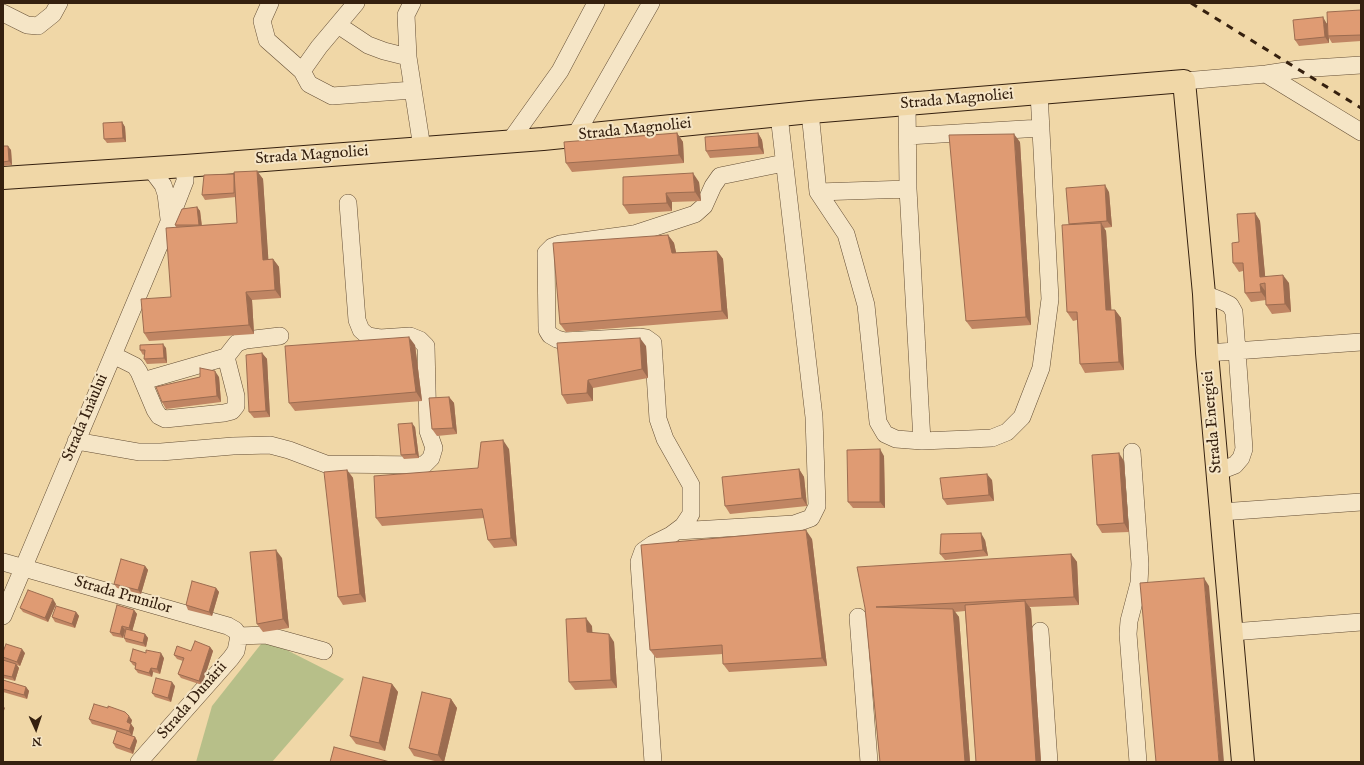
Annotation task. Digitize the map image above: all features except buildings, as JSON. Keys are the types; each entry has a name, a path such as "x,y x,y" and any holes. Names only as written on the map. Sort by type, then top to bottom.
{"main road":[{"name":"Strada Magnoliei","path":"3,178 185,166 575,136 810,112 1184,81"},
{"name":"Strada Energiei","path":"1184,81 1204,294 1207,353 1243,762"}],"street":[{"path":"3,13 27,25 38,26 53,14 59,3"},
{"path":"270,3 262,21 268,40 302,71 309,84 332,96 413,90"},
{"path":"302,71 319,47 356,3"},
{"path":"412,3 406,15 408,57 422,148"},
{"path":"575,136 651,3"},
{"path":"510,141 560,71 590,7"},
{"path":"338,24 368,45 408,57"},
{"name":"Strada Magnoliei","path":"1184,81 1266,74 1299,69 1361,65"},
{"path":"1266,74 1361,132"},
{"path":"810,112 818,192 846,234 866,305 878,422 885,434 896,439 922,441 992,438 1007,432 1022,417 1041,368 1050,300 1039,93"},
{"path":"907,104 908,189 922,441"},
{"path":"677,531 794,524 811,518 817,506 814,417 779,115"},
{"path":"908,136 1041,128"},
{"path":"653,762 639,562 643,551 671,535 683,526 691,514 691,485 664,439 658,419 653,343 646,338 639,337 564,341 550,335 546,330 546,253 552,247 560,244 634,234 695,214 704,206 713,186 720,176 784,163"},
{"name":"Strada Inăului","path":"3,616 169,222 184,181 185,166"},
{"name":"Strada Inăului","path":"148,168 163,185 166,194 169,222"},
{"path":"818,192 908,189"},
{"path":"76,441 138,452 161,452 233,446 270,446 289,450 326,464 424,465 431,458 434,448 428,431 426,346 420,340 410,336 380,338 368,336 361,330 357,320 348,203"},
{"path":"1204,294 1222,301 1230,306 1234,312 1237,351 1244,449 1242,458 1235,465 1217,472"},
{"path":"143,381 226,357 237,343 246,340 280,336"},
{"path":"1207,353 1361,342"},
{"path":"113,355 135,366 155,410 159,416 165,419 232,411 236,406 236,396 226,357"},
{"path":"1132,452 1140,564 1139,583 1129,621 1128,634 1138,762"},
{"path":"1221,512 1361,502"},
{"name":"Strada Prunilor","path":"3,562 228,626 239,636"},
{"path":"858,617 869,762"},
{"path":"1232,632 1361,622"},
{"path":"1040,631 1049,762"},
{"path":"239,636 266,635 324,651"},
{"name":"Strada Dunării","path":"139,762 231,658 236,651 239,636"}],"green space":[{"path":"265,639 344,679 272,762 196,762 212,706"}],"railway":[{"path":"1191,3 1361,108"}]}
